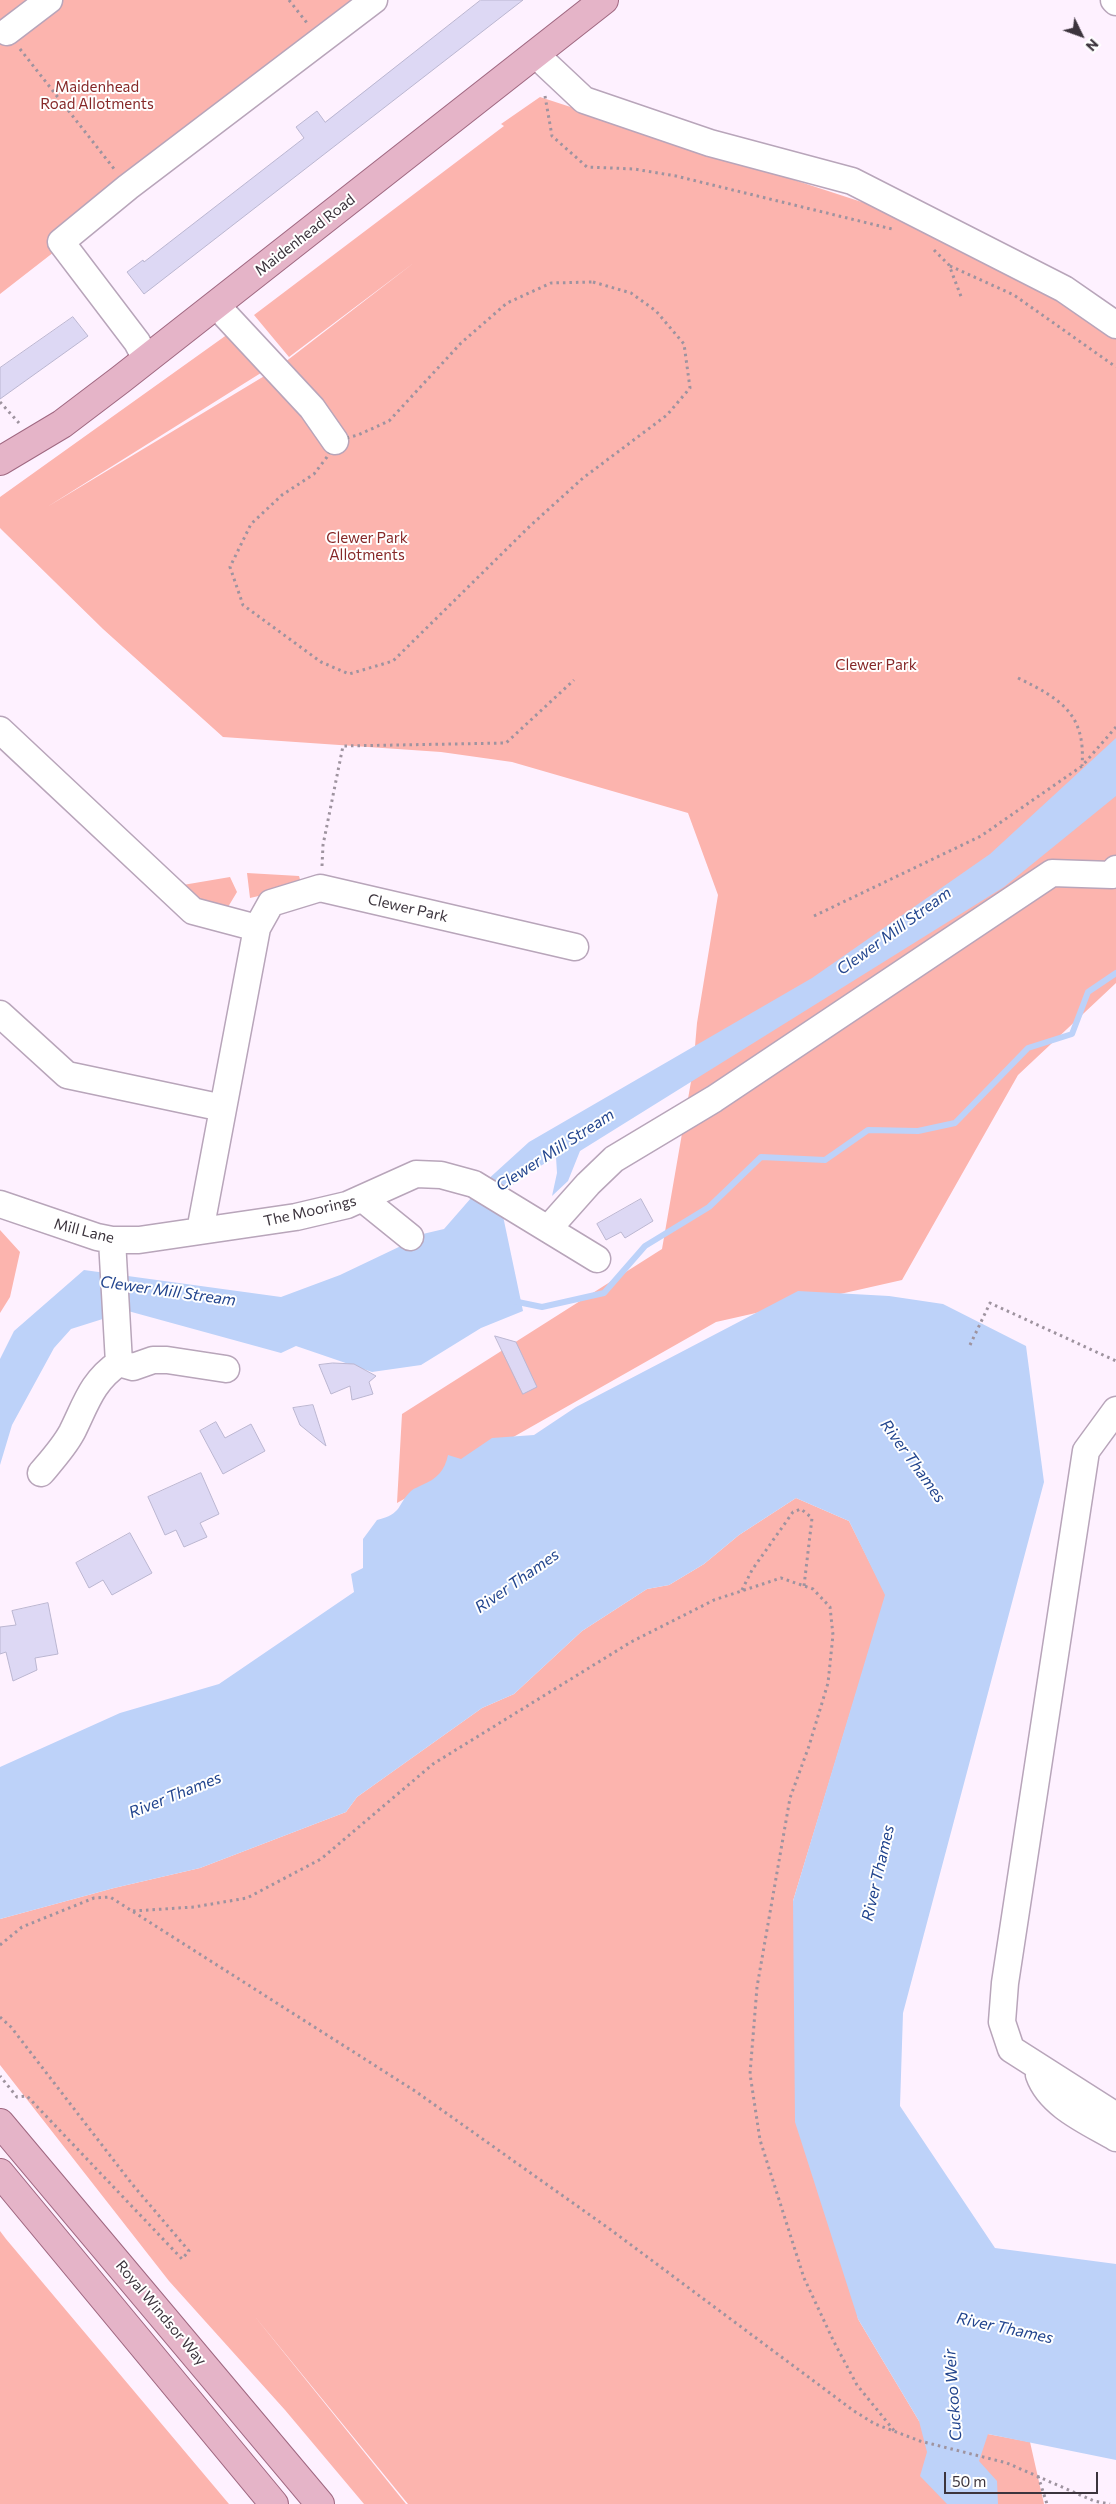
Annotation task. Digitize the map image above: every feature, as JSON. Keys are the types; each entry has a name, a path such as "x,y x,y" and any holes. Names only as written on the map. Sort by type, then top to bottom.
{"main road":[{"name":"Maidenhead Road","path":"0,461 62,424 146,360 604,0"},
{"name":"Royal Windsor Way","path":"0,2123 320,2504"},
{"path":"0,2173 274,2504"}],"street":[{"path":"7,32 49,0"},
{"path":"146,360 137,342 61,242 128,186 374,0"},
{"path":"535,54 584,100 710,143 852,181 1064,289 1116,325"},
{"path":"216,305 312,408 335,441"},
{"path":"0,730 193,911 257,928"},
{"path":"597,1259 548,1229 588,1184 614,1160 714,1099 1052,873 1112,875 1116,869"},
{"path":"200,1231 257,928 271,903 320,888"},
{"name":"Clewer Park","path":"320,888 575,947"},
{"path":"0,1014 66,1075 223,1108"},
{"name":"The Moorings","path":"200,1231 296,1218 346,1205 416,1174 441,1175 474,1184 548,1229"},
{"path":"363,1198 410,1237"},
{"name":"Mill Lane","path":"0,1204 112,1251 139,1240 200,1231"},
{"path":"112,1251 116,1321 130,1363"},
{"path":"41,1473 71,1433 85,1400 105,1372 130,1363 167,1360 226,1369"},
{"path":"1116,1410 1086,1451 1004,1983 1002,2022 1011,2049 1116,2116"},
{"path":"1036,2065 1044,2089 1072,2112 1116,2138"}],"path":[{"path":"289,0 321,41"},
{"path":"7,32 128,186"},
{"path":"544,92 552,136 586,167 634,169 676,176 902,232"},
{"path":"932,248 949,265 1014,295 1116,367"},
{"path":"949,265 962,298"},
{"path":"593,282 631,293 656,311 684,344 690,388 667,415 582,478 530,526 393,661 349,674 320,662 243,604 230,567 251,524 282,495 314,474 327,457 335,441 358,435 389,421 460,343 507,303 551,283 593,282"},
{"path":"1018,678 1048,693 1074,716 1083,746 1082,766"},
{"path":"320,888 324,845 344,746 506,743 574,680"},
{"path":"814,916 981,836 1082,766 1116,727"},
{"path":"970,1345 990,1303 1116,1361"},
{"path":"742,1590 752,1570 793,1512 801,1509 812,1518 804,1586"},
{"path":"133,1911 194,1907 247,1898 321,1859 434,1764 631,1642 714,1600 781,1578 813,1589 830,1607 833,1635 828,1683 809,1746 790,1798 758,1987 750,2074 760,2140 804,2278 834,2342 858,2385 896,2432"},
{"path":"0,1945 22,1927 94,1898 110,1897 415,2091 610,2230 854,2411 875,2424 920,2441 1007,2463 1094,2500 1110,2504"},
{"path":"0,2017 11,2027 132,2184 189,2251 182,2259 27,2096 17,2097 0,2076"},
{"path":"1038,2476 1047,2504"}],"green space":[{"name":"Maidenhead Road Allotments","path":"0,0 378,0 0,294"},
{"name":"Clewer Park Allotments","path":"540,97 969,237 1116,330 1116,983 1018,1075 902,1280 716,1322 397,1503 402,1414 662,1249 693,1070 697,1023 718,895 688,813 512,762 441,752 223,737 103,629 0,528 0,497 235,329 272,366 47,507 276,369 415,262 289,357 254,315 504,126 501,124"},
{"path":"247,873 299,876 302,886 250,898"},
{"path":"230,877 237,892 225,912 200,906 177,886"},
{"path":"0,1230 20,1252 10,1297 0,1313"},
{"path":"796,1498 849,1521 886,1595 793,1901 858,2319 919,2421 1030,2442 1044,2504 408,2504 252,2313 406,2504 364,2504 285,2410 169,2281 0,2065 0,1919 114,1888 200,1868 346,1812 357,1797 482,1708 514,1694 582,1631 647,1589 669,1585 704,1564 739,1535"},
{"path":"0,2231 6,2239 229,2504 0,2504"}],"water":[{"name":"Clewer Mill Stream","path":"1116,738 1116,796 1004,887 580,1151 568,1181 552,1196 557,1173 556,1157 523,1176 499,1197 523,1311 481,1328 421,1365 372,1372 296,1346 281,1353 128,1311 71,1329 54,1348 12,1425 0,1465 0,1359 14,1331 84,1270 281,1297 340,1275 403,1245 410,1237 444,1229 485,1182 529,1142 812,978 990,854"},
{"path":"798,1291 889,1296 943,1304 1026,1346 1044,1482 903,2013 900,2106 995,2248 1116,2264 1116,2460 988,2434 979,2461 997,2481 998,2504 947,2504 920,2476 927,2452 919,2421 858,2319 795,2122 793,1901 885,1595 849,1521 796,1498 739,1535 704,1564 669,1585 647,1589 582,1631 514,1694 482,1708 357,1797 346,1812 200,1868 114,1888 0,1919 0,1767 120,1713 219,1684 354,1592 351,1574 363,1568 363,1539 377,1520 395,1512 412,1490 436,1477 445,1465 448,1455 461,1459 492,1438 534,1435 576,1407"}],"building":[{"path":"481,0 523,0 144,294 127,272 143,260 144,262 304,138 296,127 317,111 325,122"},
{"path":"73,317 88,336 0,399 0,368"},
{"path":"641,1199 653,1221 625,1238 621,1232 606,1240 597,1224"},
{"path":"495,1336 516,1342 537,1387 523,1394"},
{"path":"333,1363 354,1364 376,1376 369,1382 373,1394 352,1400 350,1386 331,1394 319,1365"},
{"path":"313,1405 326,1446 300,1425 293,1408"},
{"path":"216,1422 225,1438 251,1424 265,1451 223,1474 200,1431"},
{"path":"201,1473 219,1514 200,1523 207,1537 184,1547 176,1530 165,1535 148,1497"},
{"path":"130,1533 152,1573 112,1595 103,1580 89,1588 76,1563"},
{"path":"48,1603 58,1654 35,1658 37,1670 13,1681 6,1652 0,1654 0,1627 16,1625 12,1611"}],"waterway":[{"path":"513,1301 542,1307 604,1293 645,1246 709,1207 761,1157 825,1160 868,1130 918,1131 955,1123 1028,1048 1072,1034 1088,992 1116,973"}],"water label":[{"name":"River Thames","path":"913,1461"},
{"name":"River Thames","path":"517,1581"},
{"name":"River Thames","path":"175,1795"},
{"name":"River Thames","path":"878,1873"},
{"name":"River Thames","path":"1005,2328"},
{"name":"Cuckoo Weir","path":"953,2395"}]}
